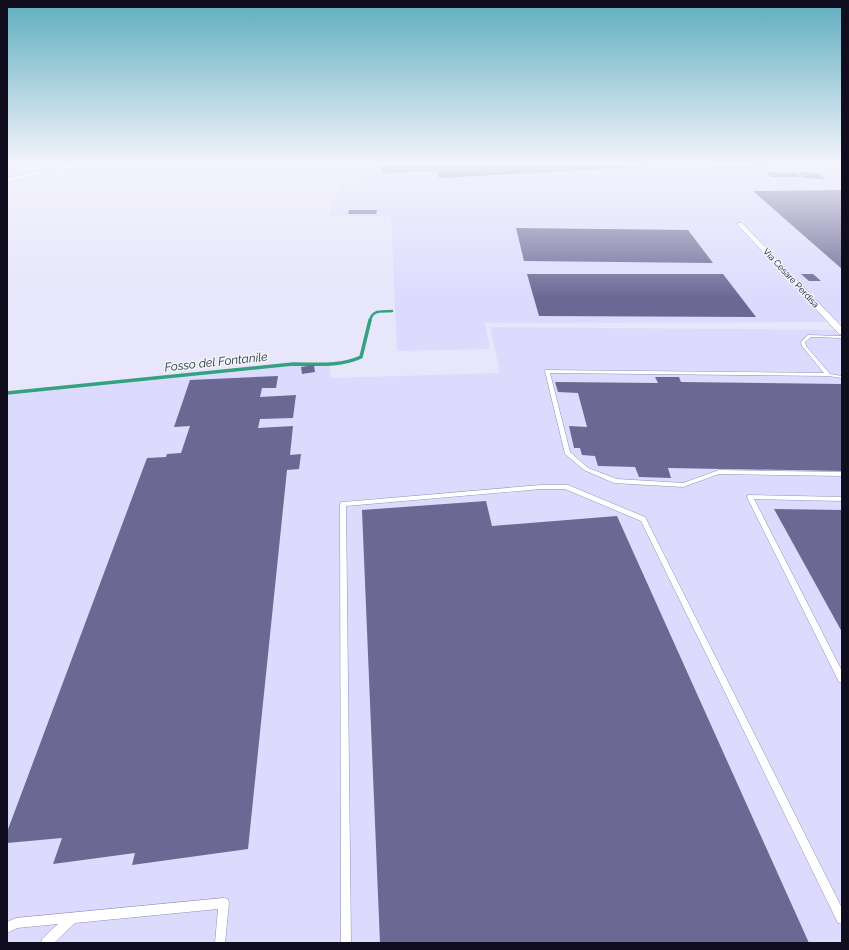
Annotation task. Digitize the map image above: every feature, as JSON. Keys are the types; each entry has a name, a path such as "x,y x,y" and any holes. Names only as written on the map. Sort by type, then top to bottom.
{"street":[{"name":"Via Cesare Perdisa","path":"740,224 842,332"}],"lane":[{"path":"828,375 804,346 803,342 810,336 842,336"},
{"path":"842,377 828,375 547,372 567,453 586,469 616,481 683,485 719,472 842,474"},
{"path":"346,943 343,504 541,487 566,487 644,519 842,919"},
{"path":"842,499 750,497 842,679"},
{"path":"7,928 16,924 224,904 220,943"},
{"path":"46,943 72,918"}],"shaded area":[{"path":"332,209 842,209 842,322 485,323 490,349 397,351 391,217 329,216"},
{"path":"490,327 842,330 842,943 7,943 7,391 329,362 331,378 500,373"}],"building":[{"path":"774,209 842,209 842,269"},
{"path":"349,210 377,210 376,214 348,214"},
{"path":"516,228 688,230 713,263 524,261"},
{"path":"527,274 723,274 756,317 539,316"},
{"path":"801,274 813,274 821,281 809,281"},
{"path":"314,365 315,372 302,374 301,367"},
{"path":"278,376 276,388 262,388 260,397 296,395 293,418 260,419 258,428 293,426 290,455 301,454 299,469 287,470 248,849 132,865 135,853 53,864 62,838 7,843 7,832 147,458 166,457 167,454 181,453 190,426 174,427 190,380"},
{"path":"655,377 679,377 681,382 842,384 842,471 668,468 671,478 639,477 635,467 598,466 595,456 582,455 580,448 574,448 569,426 587,427 578,393 558,392 555,382 658,383"},
{"path":"486,501 492,526 617,516 809,943 380,943 362,510"},
{"path":"774,509 842,510 842,632"}],"waterway":[{"name":"Fosso del Fontanile","path":"370,321 371,317 375,313 381,311 392,311"},
{"name":"Fosso del Fontanile","path":"7,393 293,364 336,364 361,357 370,320"}]}
